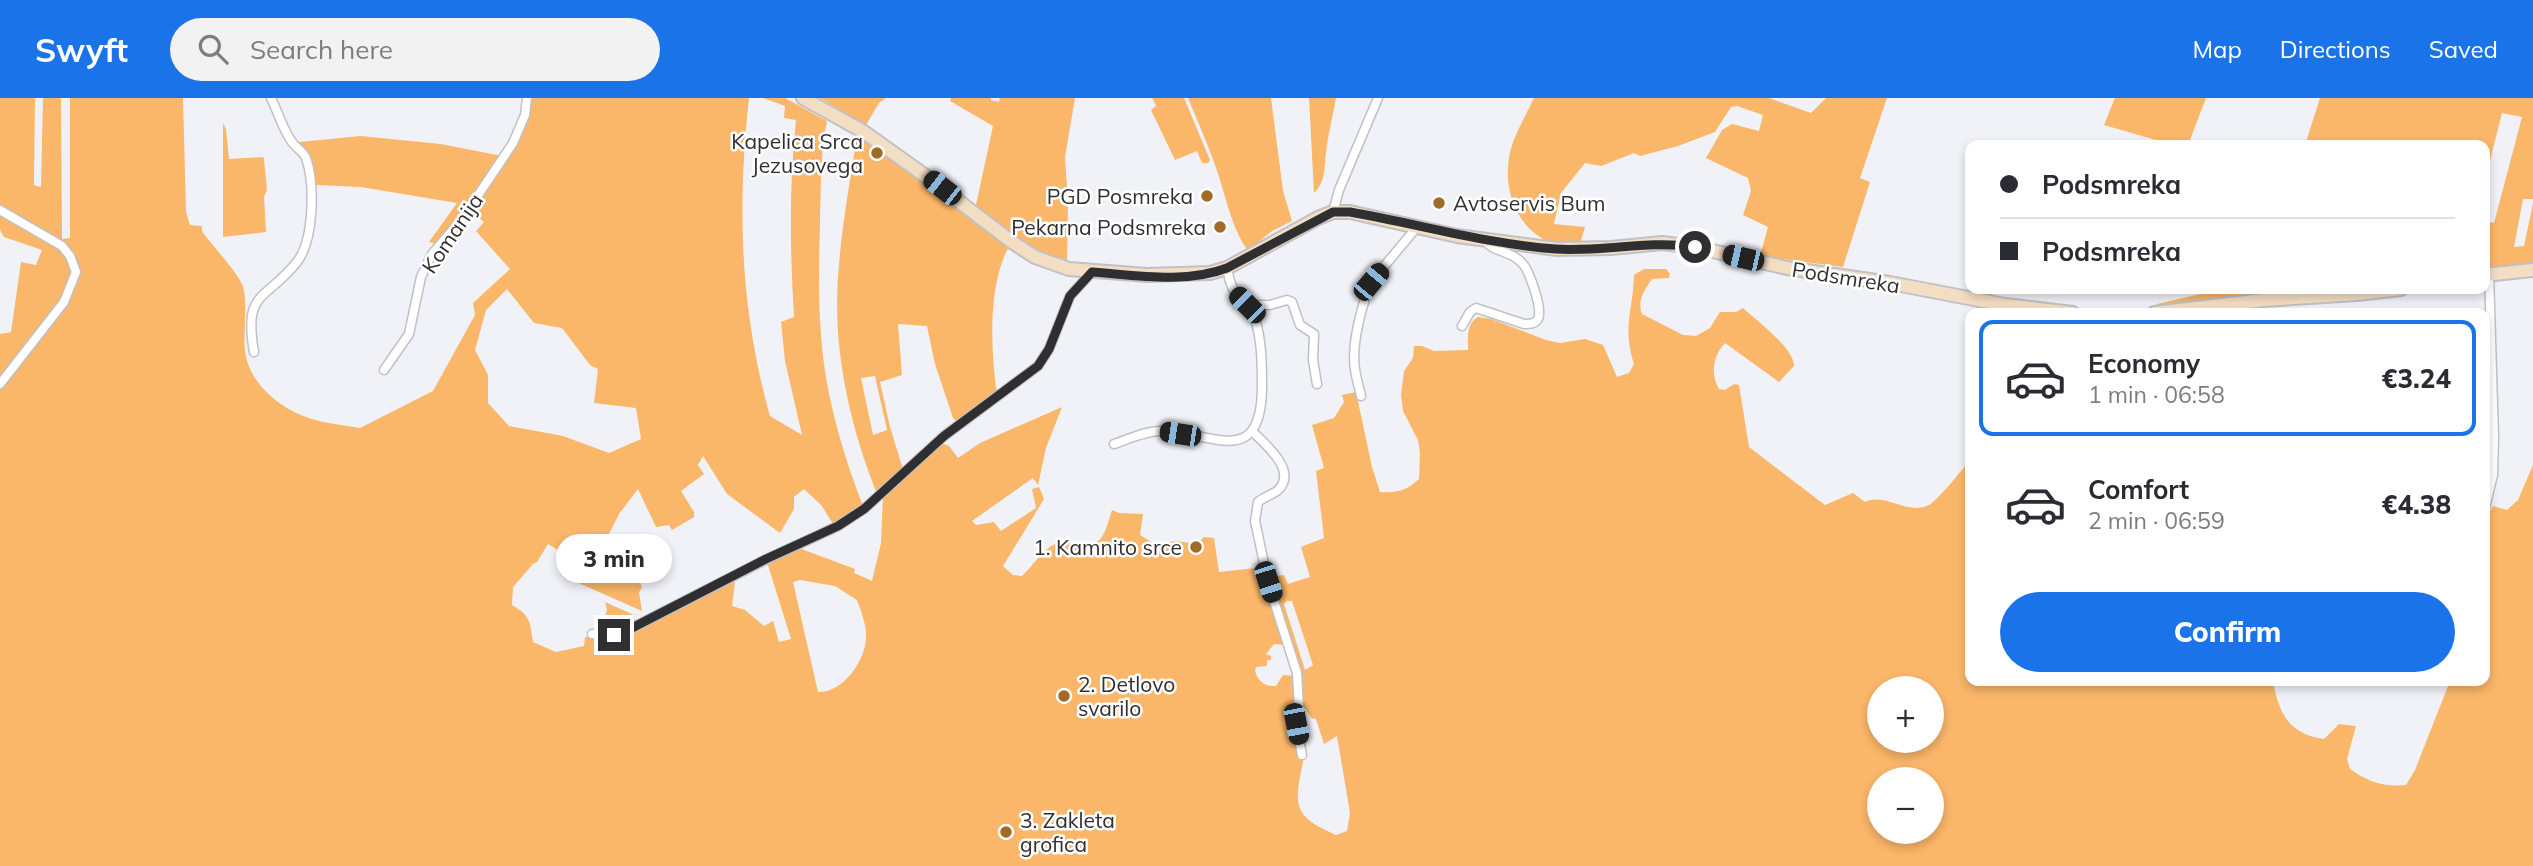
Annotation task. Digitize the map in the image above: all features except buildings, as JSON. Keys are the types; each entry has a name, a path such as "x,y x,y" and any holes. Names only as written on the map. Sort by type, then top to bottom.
{"street":[{"path":"254,352 250,329 252,314 259,297 295,264 304,251 312,189 305,155 292,142 271,98"},
{"name":"Komanija","path":"384,370 409,334 421,277 432,254 462,219 513,143 525,115 527,98"},
{"path":"803,98 864,132 1035,257 1069,270 1176,276 1210,273 1227,268 1333,212 1339,190 1378,98"},
{"path":"0,210 62,246 70,256 76,272 64,302 0,384"},
{"name":"Podsmreka","path":"1333,212 1350,212 1484,240 1557,249 1676,244 1787,268 2030,308"},
{"path":"1362,396 1354,368 1355,351 1371,282 1418,227"},
{"path":"1462,326 1470,312 1476,308 1524,324 1537,321 1540,314 1524,265 1519,259 1489,248 1484,240"},
{"path":"1114,444 1160,431 1231,441 1246,437 1259,423 1262,365 1254,317 1235,292 1227,268"},
{"path":"2490,274 2533,270"},
{"path":"593,634 614,635 628,630 766,559 838,526 864,509 944,436 1038,366 1049,349 1070,296 1092,272"},
{"path":"2196,308 2357,294"},
{"path":"1247,305 1270,305 1287,300 1292,302 1300,325 1314,334 1313,360 1317,384"},
{"path":"2490,344 2494,437 2490,487"},
{"path":"1253,432 1283,467 1285,476 1283,485 1258,502 1255,521 1268,582 1297,673 1299,707 1296,724 1303,755"}],"shaded area":[{"path":"0,98 35,98 34,185 41,187 43,98 61,98 62,239 70,238 70,98 183,98 186,212 190,225 202,226 202,231 243,287 245,351 255,378 275,400 301,415 360,428 433,391 475,315 473,303 510,269 476,231 484,222 471,211 518,141 530,98 749,98 742,219 752,337 770,416 802,435 785,361 781,322 794,317 791,218 796,120 784,118 785,106 763,98 785,98 827,121 821,184 819,278 823,357 836,422 863,506 833,524 822,506 804,489 794,497 794,509 780,533 727,494 703,456 698,465 704,474 681,491 694,512 694,517 672,530 669,525 656,527 638,489 619,514 608,536 604,538 608,566 632,555 642,588 639,592 642,611 574,581 579,571 571,558 548,544 537,562 513,587 512,605 528,620 533,642 556,652 584,646 585,637 614,637 732,581 735,582 732,606 745,610 764,626 773,621 779,642 791,639 767,562 799,548 855,569 854,573 872,581 881,543 883,496 942,443 949,446 958,458 980,443 1062,407 1046,448 1038,485 1033,478 972,521 976,525 994,522 1001,531 1036,508 1032,489 1039,487 1044,499 1003,566 1013,575 1022,576 1055,544 1083,545 1101,539 1112,510 1143,514 1140,535 1155,544 1176,541 1197,544 1204,537 1214,538 1219,572 1256,568 1263,572 1284,645 1274,644 1266,654 1271,656 1271,660 1267,660 1267,666 1256,667 1255,671 1262,683 1272,686 1276,686 1283,675 1295,676 1293,728 1297,757 1303,759 1298,789 1300,808 1311,822 1336,835 1347,831 1350,813 1337,736 1324,744 1316,719 1311,718 1302,703 1300,673 1270,577 1284,575 1288,584 1310,577 1301,547 1324,538 1316,471 1324,468 1312,425 1334,418 1344,402 1342,395 1356,392 1380,492 1396,491 1410,486 1419,479 1420,453 1418,440 1403,411 1401,395 1404,371 1413,358 1414,346 1434,351 1468,350 1470,327 1478,317 1491,319 1546,340 1560,343 1585,339 1603,345 1617,377 1629,373 1634,364 1629,339 1629,319 1634,275 1644,269 1666,269 1670,274 1669,278 1652,279 1641,300 1642,314 1683,335 1696,336 1710,328 1720,312 1736,312 1743,308 1782,343 1794,366 1779,382 1725,343 1714,365 1716,383 1719,389 1725,390 1734,384 1739,385 1749,447 1825,505 1853,493 1865,502 1880,500 1921,508 1938,497 1965,466 1965,686 2274,686 2283,713 2294,727 2302,732 2324,739 2339,724 2356,726 2347,759 2350,769 2370,780 2390,785 2406,785 2415,770 2448,686 2490,686 2490,511 2493,506 2507,510 2518,500 2533,465 2533,866 0,866 0,388 59,316 77,285 79,267 70,248 0,206","holes":["507,289 534,323 562,328 590,365 598,369 594,403 636,408 641,439 609,453 563,436 509,426 488,403 488,375 475,350 486,310","800,580 835,586 857,600 865,624 865,647 857,665 844,681 827,691 818,692 793,582","1292,601 1313,665 1305,670 1284,604"]},
{"path":"820,98 886,98 879,103 866,125"},
{"path":"951,98 991,98 999,102 1000,98 1075,98 1065,157 1068,201 1067,261 1054,259 1030,248 976,205 993,126 950,101"},
{"path":"1152,98 1184,98 1210,160 1208,163 1202,163 1197,151 1175,160 1151,110 1156,106"},
{"path":"1188,98 1271,98 1283,191 1292,221 1272,231 1251,248 1246,248 1236,229 1219,175"},
{"path":"1309,98 1336,98 1324,174 1314,193"},
{"path":"1534,98 1769,98 1811,113 1826,98 1887,98 1860,178 1870,182 1843,267 1760,256 1768,227 1743,215 1751,191 1748,178 1706,158 1722,130 1732,124 1759,131 1763,115 1737,106 1731,107 1715,132 1678,146 1640,156 1634,153 1601,166 1585,163 1561,193 1554,224 1585,227 1580,244 1556,243 1543,239 1525,224 1519,215 1508,181 1513,143"},
{"path":"2115,98 2206,98 2190,140 2156,140 2104,125"},
{"path":"2320,98 2533,98 2533,199 2523,199 2514,247 2524,246 2533,203 2533,265 2490,269 2490,222 2494,223 2522,117 2502,113 2490,160 2490,140 2307,140"},
{"path":"223,123 229,159 264,159 267,190 264,197 266,232 223,237"},
{"path":"361,136 441,144 502,156 477,187 440,245 429,242 457,203 361,187 316,185 313,168 299,142"},
{"path":"860,138 906,170 1008,248 994,298 992,336 996,388 999,391 957,422 953,418 935,364 927,326 898,324 902,375 880,382 903,469 877,494 848,402 837,319 841,243 856,142","holes":["875,376 887,430 873,435 861,378"]},
{"path":"0,212 62,251 73,274 63,297 0,378 0,334 11,332 21,262 36,265 42,250 4,237 0,230"},
{"path":"2262,294 2158,307 2157,304 2196,295"},
{"path":"605,602 634,615 635,623 617,632 601,632 607,609"}],"place":[{"name":"Kapelica Srca Jezusovega","path":"877,153"},
{"name":"PGD Posmreka","path":"1207,196"},
{"name":"Avtoservis Bum","path":"1439,203"},
{"name":"Pekarna Podsmreka","path":"1220,227"},
{"name":"1. Kamnito srce","path":"1196,547"},
{"name":"2. Detlovo svarilo","path":"1064,696"},
{"name":"3. Zakleta grofica","path":"1006,832"}],"route":[{"path":"614,635 838,526 864,509 944,436 1038,366 1049,349 1070,296 1092,272 1176,276 1210,273 1227,268 1333,212 1376,216 1457,236 1557,249 1662,243 1695,247"}]}
